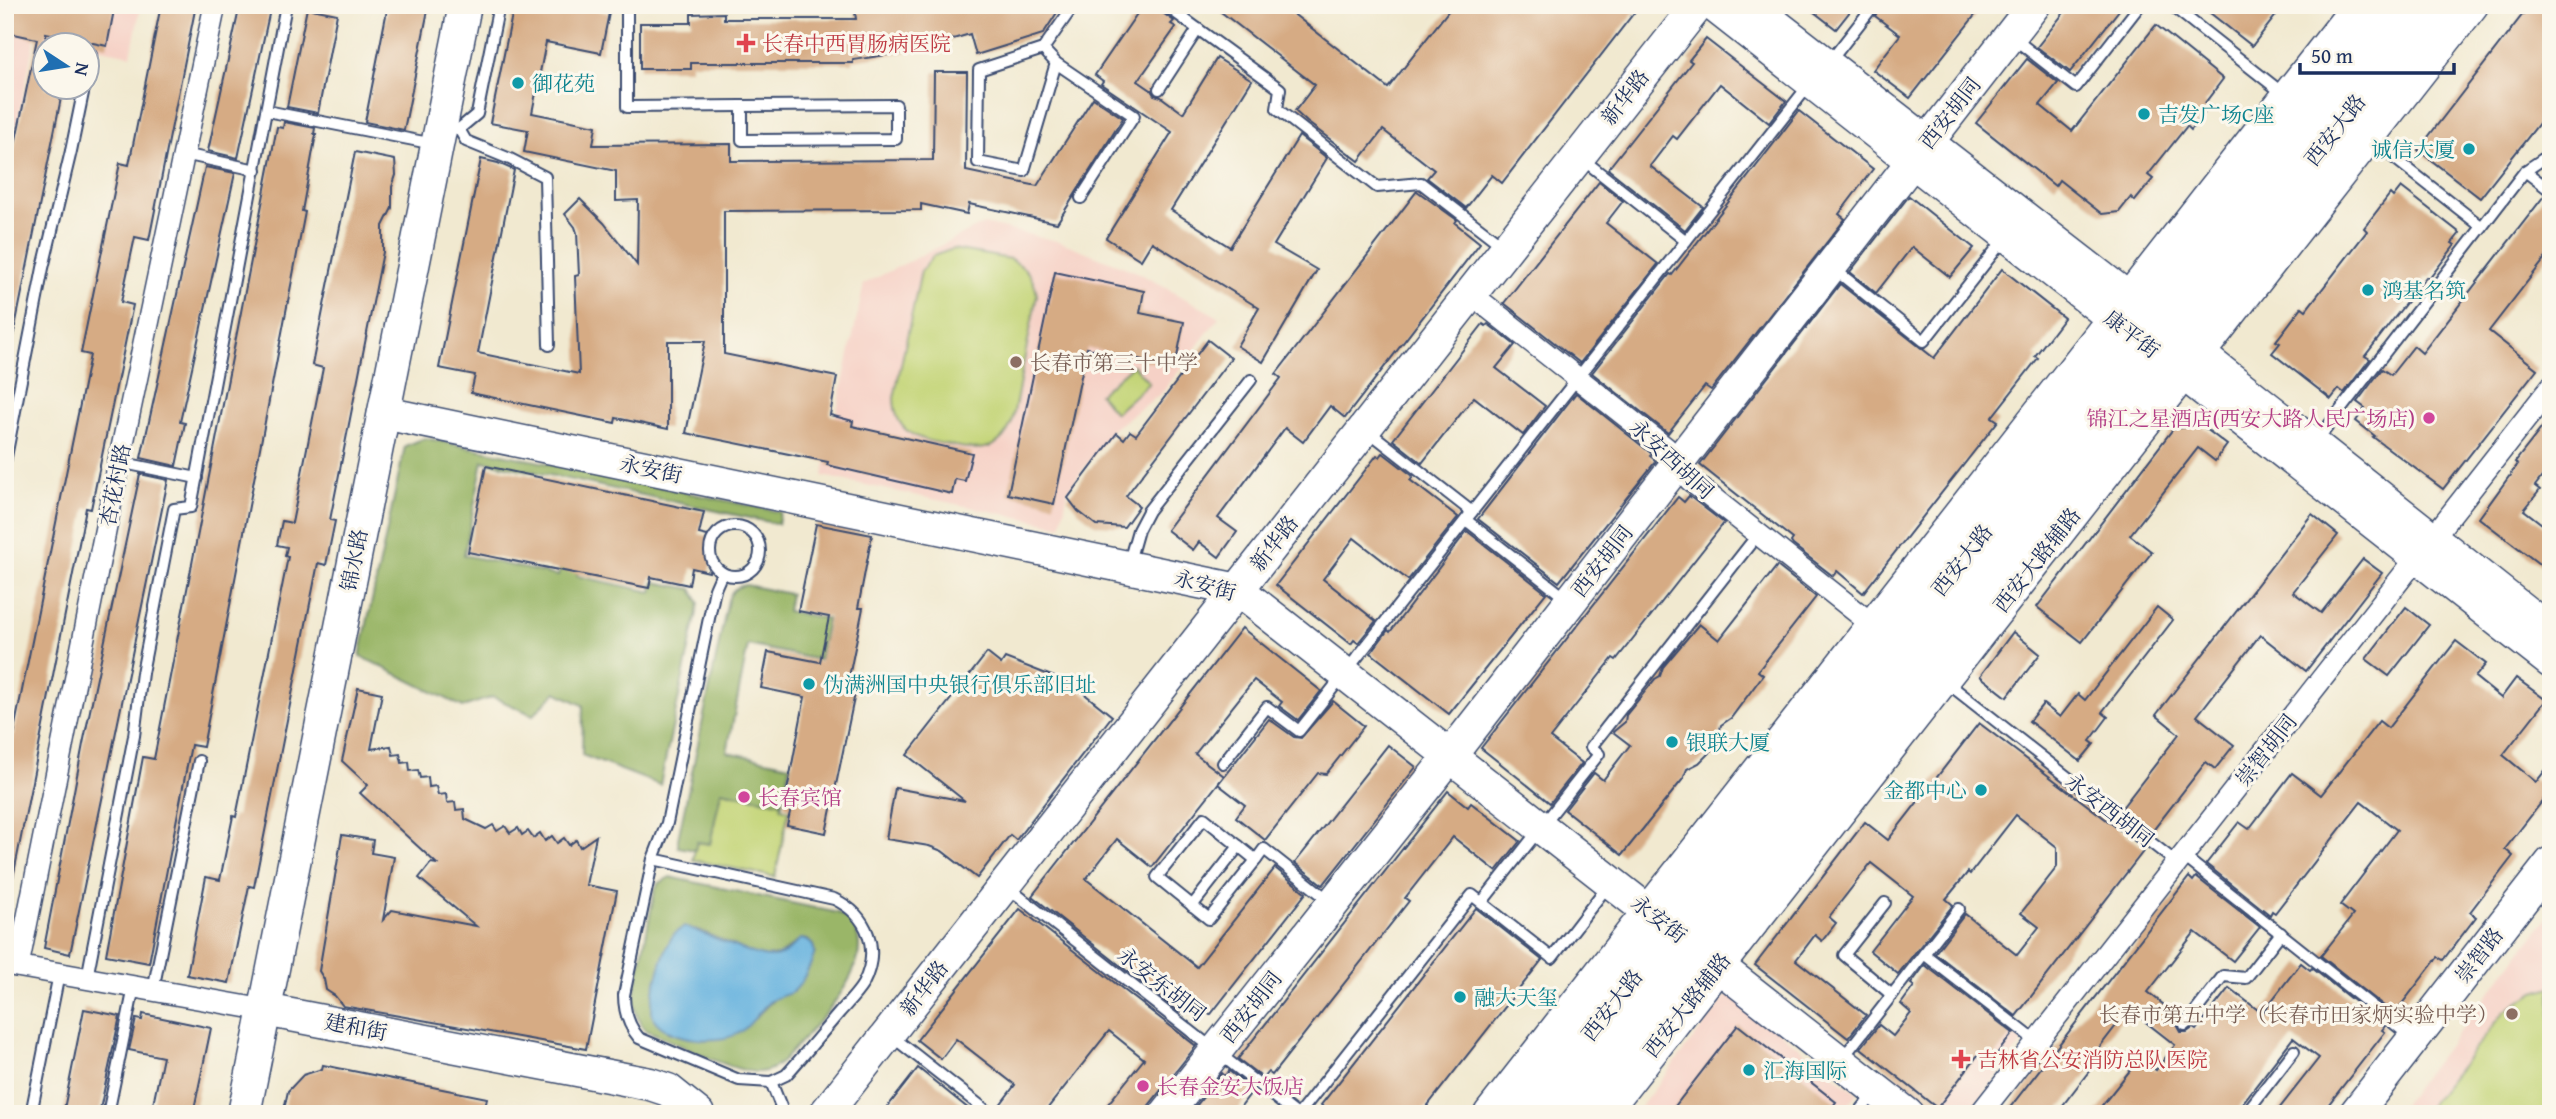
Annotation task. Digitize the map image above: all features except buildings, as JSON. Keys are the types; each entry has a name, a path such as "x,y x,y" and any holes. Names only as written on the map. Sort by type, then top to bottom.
{"main road":[{"name":"西安大路","path":"2156,336 2397,5"},
{"name":"西安大路","path":"1526,1114 1683,938 2156,336 2432,5"},
{"name":"西安大路","path":"1564,1114 1683,938"}],"street":[{"name":"杏花村路","path":"12,965 215,5"},
{"name":"锦水路","path":"244,1114 384,413 445,133 465,5"},
{"name":"新华路","path":"825,1114 1698,5"},
{"name":"康平街","path":"1713,5 1819,74 2425,548 2551,632"},
{"name":"康平街","path":"1750,5 1819,74"},
{"name":"西安胡同","path":"1167,1114 1450,756 2034,5"},
{"name":"西安大路辅路","path":"1490,1114 1683,938 1943,679 2156,336 2287,97 2358,5"},
{"name":"西安大路辅路","path":"1602,1114 1683,938 1873,625 2156,336 2472,5"},
{"name":"康平街","path":"1919,152 2007,235 2314,445 2551,662"},
{"name":"永安西胡同","path":"1471,293 1666,448 1690,480 1873,625"},
{"name":"崇智胡同","path":"1980,1114 2551,387"},
{"name":"永安街","path":"384,413 1238,590 1840,1062 1868,1102 1907,1114"},
{"name":"崇智路","path":"2355,1114 2551,863"},
{"name":"建和街","path":"12,965 265,1010 650,1084 668,1090 698,1114"}],"lane":[{"path":"87,978 174,509 191,507 286,5"},
{"path":"445,133 477,114 499,5"},
{"path":"626,5 627,107 742,106 896,105 896,139 742,140 742,106"},
{"path":"1056,63 1024,171 978,162 979,70 1042,49 1074,5"},
{"path":"1165,5 1280,89 1277,109 1377,187 1422,183 1506,249"},
{"path":"1223,763 1267,706 1298,731 1874,5"},
{"path":"2010,35 2076,87 2140,5"},
{"path":"2171,5 2287,97"},
{"path":"1158,89 1198,30"},
{"path":"1042,49 1056,63 1134,116 1081,198"},
{"path":"5,460 43,268 81,102"},
{"path":"267,111 445,133 510,159 545,177 549,345"},
{"path":"2314,445 2525,171 2543,159 2551,149"},
{"path":"184,154 256,170"},
{"path":"1579,156 1686,241"},
{"path":"2393,157 2482,227"},
{"path":"2525,171 2551,191"},
{"path":"1830,266 1924,341 2007,235"},
{"path":"1128,567 1138,530 1148,511 1251,380"},
{"path":"1365,428 1570,601"},
{"path":"119,462 197,478"},
{"path":"730,526 747,528 758,540 761,548 757,565 741,576 732,577 722,573 711,559 711,542 716,535 730,526"},
{"path":"1482,902 1599,754 1591,747 1758,534"},
{"path":"653,859 834,899 858,915 867,928 872,945 870,965 862,985 786,1075 771,1083 739,1080 639,1038 632,1030 624,1007 624,995 653,859 667,823 715,589 722,573"},
{"name":"永安西胡同","path":"1943,679 2281,933 2414,1038"},
{"path":"108,1114 144,988 199,761"},
{"path":"1256,860 1203,818 1157,877 1209,919 1256,860 1264,849 1333,904"},
{"path":"1192,906 1239,846"},
{"path":"1298,1114 1472,895 1552,958 1611,882"},
{"name":"永安东胡同","path":"1005,885 1298,1114"},
{"path":"1885,903 1844,956 1892,995"},
{"path":"1840,1062 1959,909"},
{"path":"2185,1025 2223,976 2246,978 2281,933"},
{"path":"1924,954 2036,1042"},
{"path":"31,1114 60,974"},
{"path":"888,1033 983,1108"},
{"path":"2245,1114 2294,1051"},
{"path":"771,1083 784,1114"}],"shaded area":[{"path":"5,5 141,5 131,55 102,49 102,32 32,32 32,51 5,184"},
{"name":"长春市第三十中学","path":"984,224 1061,242 1137,272 1219,317 1163,392 1113,429 1068,490 1061,526 823,476 864,284"},
{"name":"长春市第五中学（长春市田家炳实验中学）","path":"2551,913 2551,1114 2395,1114"},
{"name":"吉林省公安消防总队医院","path":"1964,992 2025,1039 1968,1114 1941,1114 1896,1079"},
{"path":"1729,993 1857,1093 1841,1114 1635,1114"}],"green space":[{"path":"953,249 1010,259 1021,265 1034,283 1037,295 1012,422 1001,440 986,448 959,447 918,437 904,428 895,410 894,398 921,271 933,256"},
{"path":"1133,365 1149,383 1115,413 1099,394"},
{"path":"425,438 780,512 778,524 483,461 464,555 558,576 562,562 579,565 577,576 652,592 654,582 692,589 699,603 660,785 582,755 583,705 556,692 533,715 493,697 463,707 360,656 405,446"},
{"path":"746,585 790,594 787,611 827,619 819,660 748,645 727,752 790,765 782,803 721,791 710,844 697,842 695,850 678,847 728,600 734,590"},
{"path":"721,791 782,803 781,808 789,810 775,877 693,860 696,842 710,844"},
{"path":"670,877 838,913 854,929 859,947 855,967 844,988 812,1029 775,1067 759,1072 734,1067 646,1030 640,1023 634,996 658,884","holes":["684,927 698,930 760,957 778,956 801,939 808,940 815,953 793,992 776,997 752,1021 707,1040 667,1032"]},
{"name":"长春市第五中学（长春市田家炳实验中学）","path":"2551,987 2551,1114 2423,1114 2505,1011 2535,992"}],"water":[{"path":"684,927 770,957 781,955 800,939 805,940 813,946 813,957 804,978 795,990 768,1003 742,1031 722,1039 683,1036 671,1032 654,1019 652,1003 665,953 673,935"}],"place":[{"name":"长春中西胃肠病医院","path":"746,43"},
{"name":"御花苑","path":"518,83"},
{"name":"吉发广场C座","path":"2144,114"},
{"name":"诚信大厦","path":"2469,149"},
{"name":"鸿基名筑","path":"2368,290"},
{"name":"长春市第三十中学","path":"1016,362"},
{"name":"锦江之星酒店(西安大路人民广场店)","path":"2429,418"},
{"name":"伪满洲国中央银行俱乐部旧址","path":"809,684"},
{"name":"银联大厦","path":"1672,742"},
{"name":"金都中心","path":"1981,790"},
{"name":"长春宾馆","path":"744,797"},
{"name":"融大天玺","path":"1460,997"},
{"name":"长春市第五中学（长春市田家炳实验中学）","path":"2512,1014"},
{"name":"吉林省公安消防总队医院","path":"1961,1059"},
{"name":"汇海国际","path":"1749,1070"},
{"name":"长春金安大饭店","path":"1143,1086"}]}
